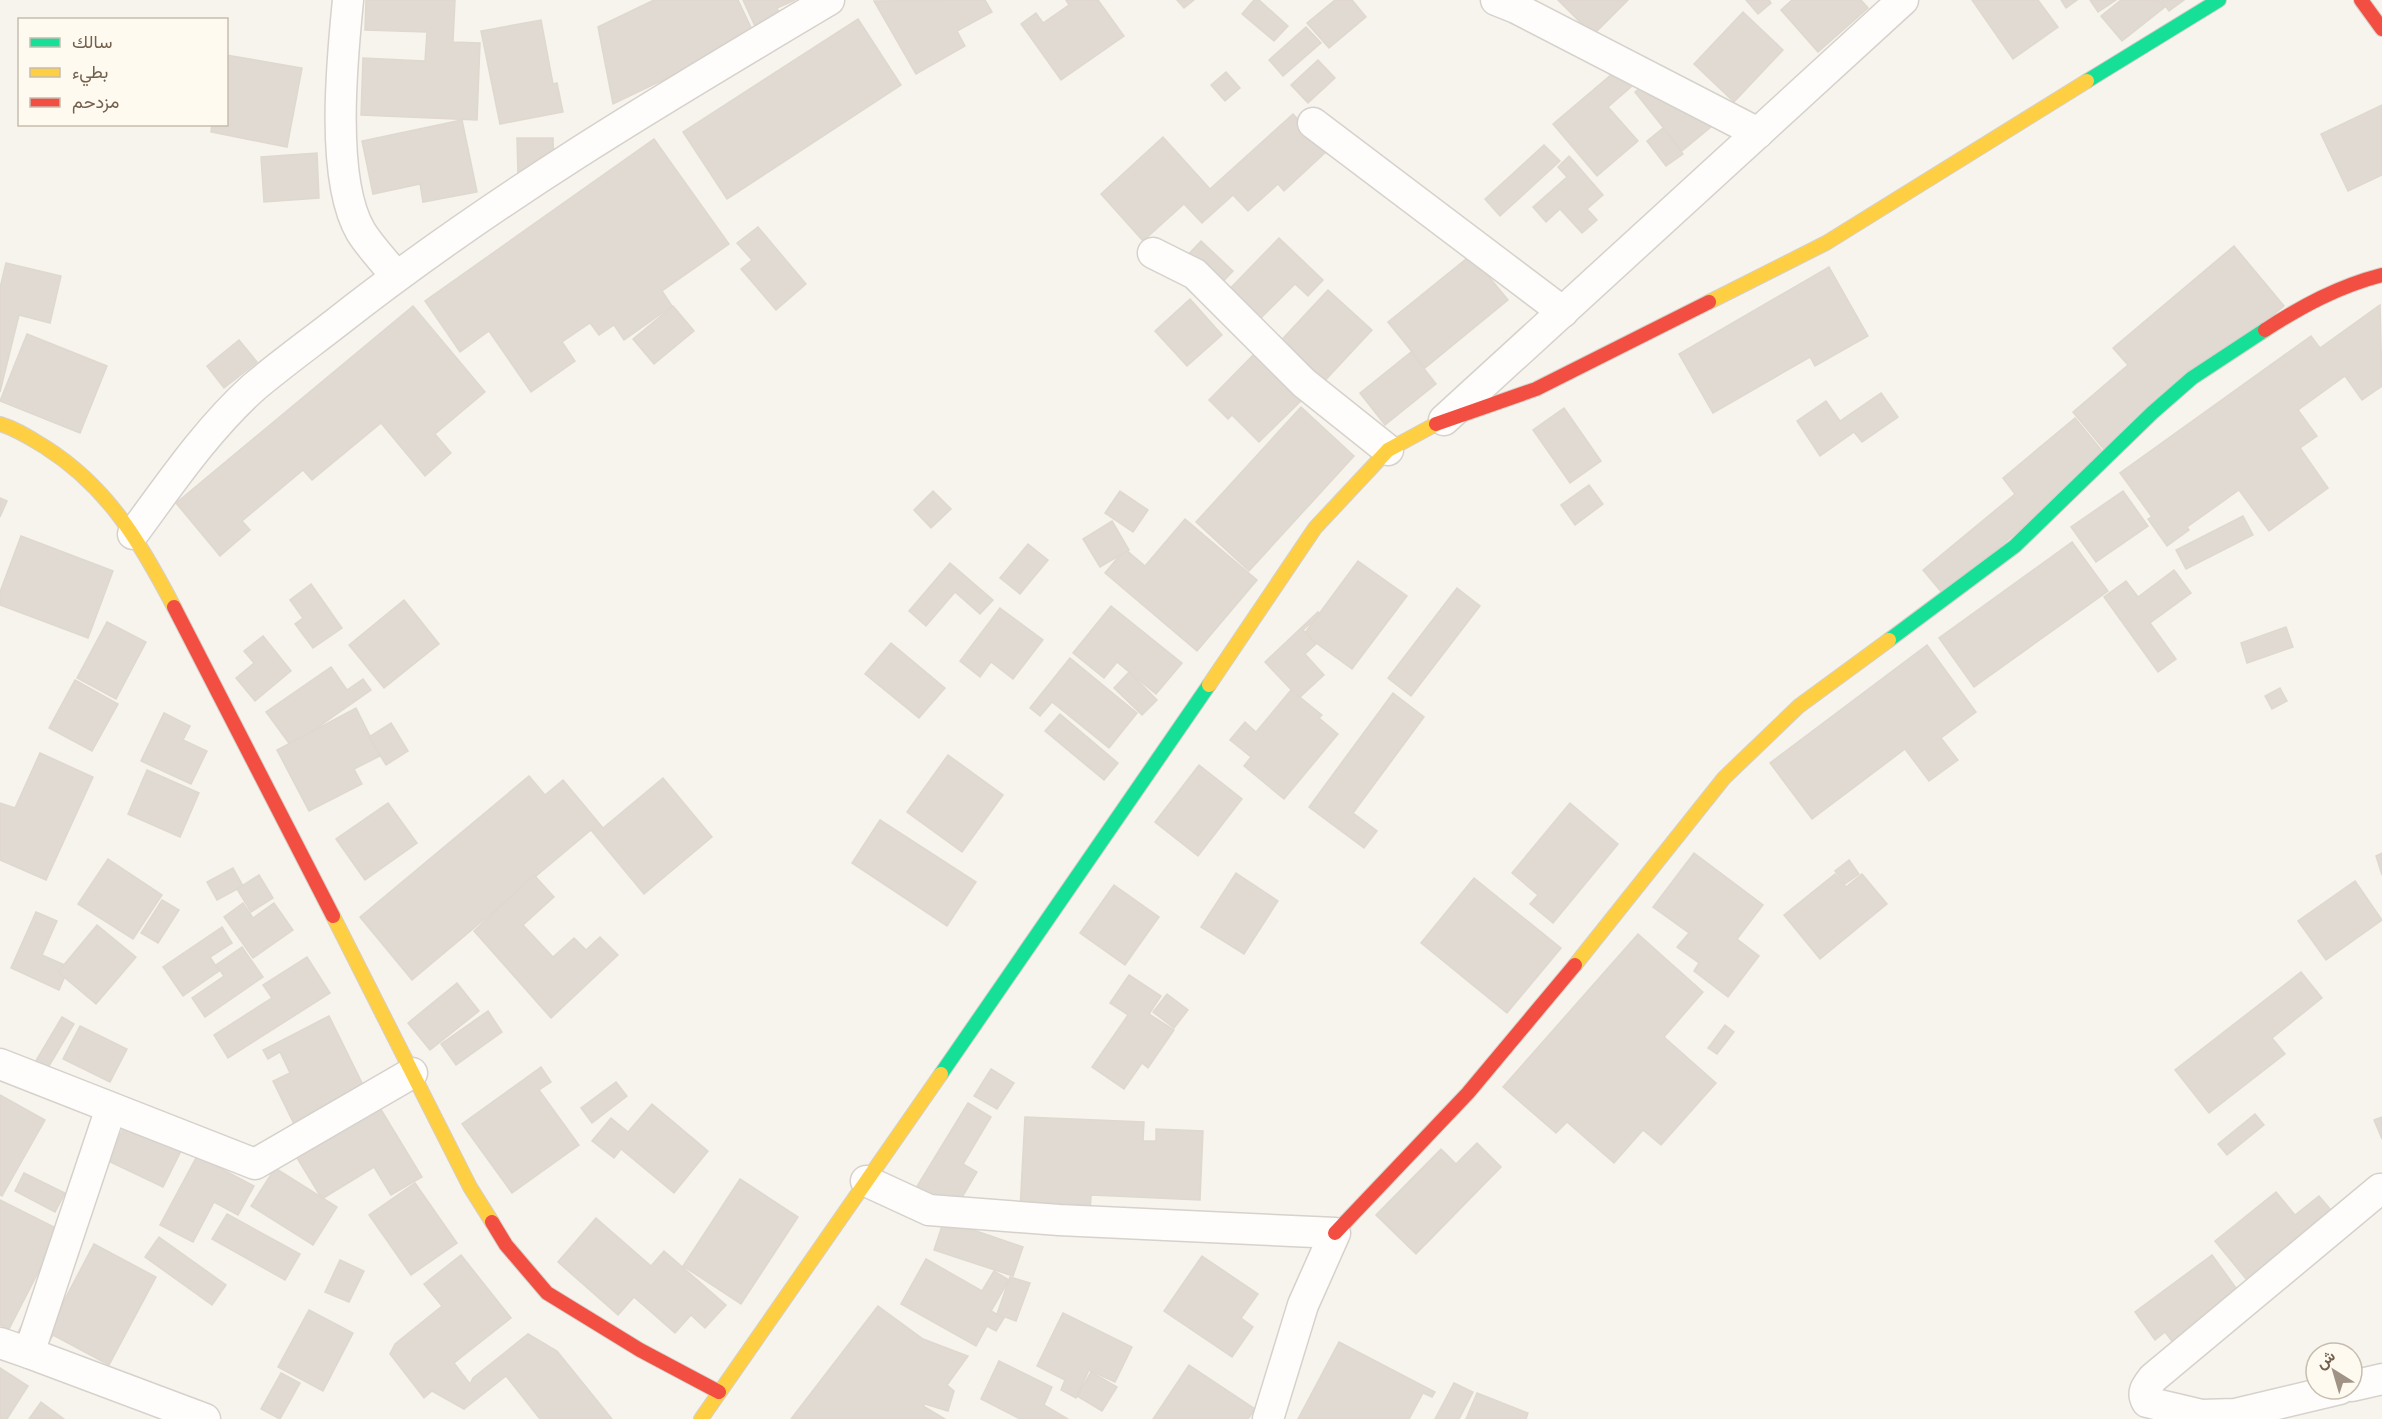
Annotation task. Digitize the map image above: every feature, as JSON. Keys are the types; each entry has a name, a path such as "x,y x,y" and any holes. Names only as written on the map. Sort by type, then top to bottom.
{"main road":[{"path":"701,1419 1114,824 1315,528 1388,450 1444,420 1536,389 1826,243 2219,0"},
{"path":"2361,0 2382,29"},
{"path":"1335,1233 1468,1093 1618,914 1724,778 1756,745 1800,706 2015,546 2152,413 2192,378 2300,308 2352,283 2382,275"},
{"path":"0,424 14,428 68,462 106,497 133,534 166,592 284,818 470,1187 506,1245 547,1293 640,1350 719,1392"}],"street":[{"path":"348,0 341,73 344,180 360,231 396,276"},
{"path":"133,534 191,456 253,388 396,276 587,145 663,97 829,0"},
{"path":"1496,0 1516,8 1758,133"},
{"path":"1444,420 1903,0"},
{"path":"1313,123 1563,312"},
{"path":"1153,253 1195,274 1304,383 1388,450"},
{"path":"0,1064 255,1164 412,1073"},
{"path":"29,1353 111,1108"},
{"path":"866,1181 929,1210 1106,1223 1335,1233 1304,1305 1268,1419"},
{"path":"2304,1399 2236,1417 2202,1415 2147,1402 2144,1397 2145,1388 2380,1189"},
{"path":"0,1343 205,1419"},
{"path":"2364,1383 2382,1379"}],"building":[{"path":"366,0 455,0 453,42 480,43 477,120 361,115 363,58 425,61 427,32 365,30"},
{"path":"654,0 738,0 755,36 613,104 598,27"},
{"path":"743,0 795,0 777,8 784,23 759,35"},
{"path":"985,0 992,12 957,31 965,46 916,74 874,1"},
{"path":"1066,0 1098,0 1124,36 1061,80 1021,24 1036,13 1043,23 1069,5"},
{"path":"1177,0 1194,0 1184,8"},
{"path":"1254,0 1259,0 1288,26 1274,41 1242,14"},
{"path":"1335,0 1352,0 1366,17 1329,48 1307,23"},
{"path":"1558,0 1628,0 1593,35"},
{"path":"1746,0 1769,0 1771,3 1758,14"},
{"path":"1792,0 1861,0 1868,8 1818,52 1781,10"},
{"path":"1972,0 2038,0 2058,27 2013,59"},
{"path":"2061,0 2077,0 2066,8"},
{"path":"2090,0 2116,0 2098,12"},
{"path":"2121,0 2159,0 2165,7 2122,41 2101,16"},
{"path":"2161,0 2184,0 2169,11"},
{"path":"1743,12 1783,50 1734,102 1694,64"},
{"path":"858,19 901,85 727,199 683,132"},
{"path":"541,20 553,84 557,83 563,112 500,124 481,31"},
{"path":"1306,27 1321,43 1283,76 1269,60"},
{"path":"228,55 302,68 287,147 211,132 212,126 228,126"},
{"path":"1632,57 1646,74 1608,107 1638,141 1597,176 1553,124"},
{"path":"1318,60 1335,78 1308,103 1291,85"},
{"path":"1664,69 1711,127 1682,151 1635,92"},
{"path":"1226,72 1240,88 1225,101 1211,85"},
{"path":"2382,105 2382,175 2348,191 2321,134"},
{"path":"1293,114 1327,151 1284,191 1278,184 1248,211 1233,195 1202,223 1184,204 1143,241 1101,194 1163,137 1210,189"},
{"path":"462,120 477,192 423,202 420,184 373,194 362,141"},
{"path":"1663,128 1683,154 1666,166 1647,141"},
{"path":"517,138 553,138 554,173 518,174"},
{"path":"654,139 729,244 662,291 672,306 624,340 614,325 599,335 590,323 562,342 575,361 531,392 489,331 460,352 425,301"},
{"path":"1544,145 1560,161 1500,216 1485,199"},
{"path":"317,153 319,198 264,202 261,157"},
{"path":"1569,156 1603,195 1587,209 1597,220 1582,233 1560,209 1546,222 1533,207 1567,177 1558,167"},
{"path":"758,227 806,284 776,310 741,269 752,260 737,243"},
{"path":"1279,238 1323,280 1308,296 1295,284 1249,330 1219,300"},
{"path":"1201,241 1233,271 1215,290 1183,260"},
{"path":"2234,246 2284,306 2107,453 2073,412 2128,365 2113,348"},
{"path":"1471,255 1508,300 1425,368 1388,322"},
{"path":"6,263 61,276 50,323 19,315 0,392 0,288"},
{"path":"1829,267 1868,336 1815,366 1810,357 1713,413 1679,354"},
{"path":"1328,290 1372,330 1319,387 1275,347"},
{"path":"1190,299 1222,335 1187,366 1155,331"},
{"path":"2380,305 2382,386 2362,400 2345,376 2298,410 2317,436 2300,448 2328,488 2269,531 2239,490 2187,527 2189,530 2167,546 2148,519 2152,517 2120,473 2311,336 2320,348"},
{"path":"413,306 485,392 435,434 451,453 425,476 381,423 312,480 303,470 242,521 250,530 220,556 176,503"},
{"path":"673,306 694,331 654,364 633,339"},
{"path":"27,334 107,366 80,433 0,401"},
{"path":"239,340 257,362 224,388 207,366"},
{"path":"1256,352 1303,399 1259,442 1232,415 1228,419 1209,400"},
{"path":"1411,352 1436,384 1385,425 1360,393"},
{"path":"1881,393 1898,417 1862,442 1854,432 1820,456 1797,421 1826,401 1840,421"},
{"path":"1301,407 1354,456 1249,571 1196,522"},
{"path":"1564,408 1601,461 1570,483 1533,430"},
{"path":"2075,418 2107,457 1943,594 1923,570 2015,494 2003,478"},
{"path":"1589,485 1603,504 1575,525 1561,505"},
{"path":"933,491 951,509 931,528 914,510"},
{"path":"1120,491 1148,510 1133,532 1105,513"},
{"path":"2123,491 2148,526 2096,562 2071,527"},
{"path":"0,498 7,501 0,517"},
{"path":"2243,516 2253,535 2186,569 2176,550"},
{"path":"1185,519 1257,580 1197,651 1105,573 1125,549 1145,566"},
{"path":"1112,521 1129,550 1100,567 1083,539"},
{"path":"21,536 113,571 88,638 0,605 0,592"},
{"path":"2072,542 2108,591 1974,687 1939,638"},
{"path":"1028,544 1048,560 1020,594 1000,578"},
{"path":"1358,561 1407,596 1352,669 1304,634"},
{"path":"950,563 993,600 980,614 955,592 926,626 909,611"},
{"path":"2174,570 2191,593 2150,623 2176,659 2158,672 2104,597 2126,581 2138,597"},
{"path":"311,584 342,628 313,648 295,624 303,618 290,600"},
{"path":"1457,588 1480,606 1411,696 1388,678"},
{"path":"404,600 439,644 384,688 349,645"},
{"path":"1111,606 1182,663 1156,694 1117,662 1104,678 1073,653"},
{"path":"1000,608 1043,640 1013,679 991,662 980,677 960,661"},
{"path":"1318,612 1320,615 1303,630 1316,644 1305,654 1324,675 1299,698 1265,662"},
{"path":"107,622 146,642 116,699 77,678"},
{"path":"2286,627 2293,647 2247,663 2241,643"},
{"path":"263,636 291,671 255,701 236,678 254,663 244,651"},
{"path":"891,643 945,688 919,718 865,674"},
{"path":"1927,645 1976,712 1941,738 1958,760 1929,781 1905,749 1812,819 1770,763"},
{"path":"1070,658 1137,713 1109,748 1052,702 1040,716 1030,708"},
{"path":"331,667 347,690 363,679 371,690 291,746 266,712"},
{"path":"1129,672 1157,700 1142,715 1114,688"},
{"path":"75,680 118,704 92,751 49,728"},
{"path":"2280,688 2287,701 2272,709 2265,696"},
{"path":"1291,690 1322,715 1319,718 1338,734 1284,799 1244,766 1251,757 1230,740 1245,722 1256,732"},
{"path":"1393,693 1424,717 1353,813 1377,831 1364,848 1309,807"},
{"path":"356,708 380,756 354,769 362,784 309,811 277,750"},
{"path":"164,713 190,726 183,740 207,751 191,784 141,761"},
{"path":"1060,714 1118,763 1104,780 1045,731"},
{"path":"391,723 408,751 386,765 369,737"},
{"path":"40,753 93,777 46,880 0,860 0,803 15,808"},
{"path":"948,755 1003,795 962,852 907,812"},
{"path":"1199,765 1242,799 1198,856 1155,822"},
{"path":"147,770 199,793 180,837 128,814"},
{"path":"529,776 545,795 563,780 603,828 663,778 712,837 644,894 591,830 412,980 360,917"},
{"path":"388,803 417,843 365,880 336,839"},
{"path":"1570,803 1618,844 1553,923 1530,904 1538,895 1512,873"},
{"path":"880,820 976,882 947,926 852,863"},
{"path":"1694,853 1763,905 1737,939 1759,956 1728,997 1694,971 1699,963 1677,947 1689,933 1653,907"},
{"path":"2382,853 2382,875 2376,856"},
{"path":"108,859 162,895 133,939 78,904"},
{"path":"1849,860 1859,874 1845,884 1835,871"},
{"path":"233,868 243,886 217,900 207,882"},
{"path":"1236,873 1278,901 1244,954 1201,927"},
{"path":"1835,874 1846,887 1862,874 1887,904 1820,959 1784,915"},
{"path":"259,875 273,898 251,912 237,889"},
{"path":"534,875 554,897 523,925 553,957 574,938 586,950 600,937 618,955 551,1018 474,931"},
{"path":"1474,878 1561,948 1507,1013 1421,943"},
{"path":"2355,881 2382,920 2326,960 2298,921"},
{"path":"1114,885 1159,917 1125,965 1080,933"},
{"path":"162,900 179,910 158,943 141,933"},
{"path":"243,903 253,918 274,903 293,930 253,958 224,917"},
{"path":"36,912 57,921 42,955 69,967 59,990 11,968"},
{"path":"97,925 136,957 96,1004 58,972"},
{"path":"222,927 232,943 210,957 219,971 183,996 163,967"},
{"path":"1638,934 1703,992 1664,1037 1716,1083 1661,1145 1643,1130 1614,1163 1567,1122 1556,1133 1503,1087"},
{"path":"242,947 263,977 205,1017 192,998 224,976 216,965"},
{"path":"307,957 330,993 228,1058 214,1035 272,998 263,985"},
{"path":"2301,972 2322,998 2272,1038 2285,1054 2209,1113 2175,1070"},
{"path":"1129,975 1161,996 1149,1014 1174,1030 1148,1068 1142,1063 1124,1089 1092,1067 1128,1015 1110,1003"},
{"path":"457,983 479,1011 430,1050 408,1023"},
{"path":"1167,994 1188,1010 1174,1028 1153,1012"},
{"path":"488,1011 502,1032 456,1065 441,1044"},
{"path":"329,1016 366,1091 295,1126 273,1081 290,1073 280,1052 268,1059 263,1050"},
{"path":"62,1017 74,1024 46,1071 34,1064"},
{"path":"1725,1025 1734,1032 1717,1054 1708,1048"},
{"path":"80,1026 127,1049 110,1082 63,1059"},
{"path":"541,1067 551,1082 539,1090 579,1145 512,1193 462,1124"},
{"path":"991,1069 1014,1083 997,1109 974,1096"},
{"path":"616,1082 627,1096 592,1123 581,1108"},
{"path":"0,1095 45,1120 2,1196 0,1195"},
{"path":"377,1103 422,1177 391,1195 374,1167 322,1199 294,1153"},
{"path":"968,1103 991,1117 963,1164 977,1172 954,1211 916,1188"},
{"path":"652,1104 708,1151 674,1193 621,1149 614,1158 592,1141 611,1118 628,1132"},
{"path":"2255,1114 2264,1125 2227,1155 2218,1144"},
{"path":"1025,1117 1144,1122 1143,1141 1156,1141 1156,1129 1203,1131 1200,1200 1091,1195 1090,1213 1020,1210"},
{"path":"2382,1117 2382,1139 2374,1120"},
{"path":"128,1118 184,1145 163,1187 108,1161"},
{"path":"1477,1143 1501,1167 1416,1254 1376,1215 1441,1149 1456,1164"},
{"path":"197,1156 254,1186 238,1215 214,1202 193,1242 160,1225"},
{"path":"275,1168 337,1207 313,1245 251,1206"},
{"path":"24,1173 65,1193 55,1212 15,1191"},
{"path":"740,1179 798,1217 741,1304 683,1266"},
{"path":"415,1183 457,1243 411,1275 369,1215"},
{"path":"2276,1192 2295,1215 2319,1196 2336,1216 2251,1285 2215,1241"},
{"path":"0,1200 60,1230 9,1329 0,1325"},
{"path":"227,1214 300,1254 285,1280 212,1239"},
{"path":"596,1218 651,1266 664,1251 726,1305 705,1328 691,1315 675,1333 634,1297 618,1315 558,1262"},
{"path":"944,1220 1023,1247 1013,1276 934,1250"},
{"path":"159,1237 226,1285 212,1305 145,1257"},
{"path":"94,1244 156,1277 109,1365 53,1335 40,1359 12,1344 33,1304 56,1316"},
{"path":"461,1255 511,1318 454,1363 470,1384 473,1378 528,1334 557,1351 612,1419 540,1419 506,1376 464,1409 432,1391 424,1398 390,1354 395,1344 442,1306 424,1284"},
{"path":"2212,1255 2244,1299 2177,1348 2165,1332 2155,1340 2135,1312"},
{"path":"1202,1256 1258,1294 1241,1318 1253,1327 1232,1357 1164,1311"},
{"path":"926,1259 982,1291 994,1271 1009,1280 991,1311 1004,1318 996,1331 987,1326 976,1346 901,1304"},
{"path":"340,1260 364,1271 349,1302 325,1292"},
{"path":"1010,1277 1030,1283 1016,1321 997,1314"},
{"path":"878,1306 923,1339 968,1356 947,1385 954,1391 948,1411 925,1404 923,1406 945,1419 791,1419"},
{"path":"309,1310 353,1333 323,1391 278,1367"},
{"path":"1063,1313 1132,1347 1115,1382 1089,1370 1076,1398 1061,1390 1065,1380 1037,1366"},
{"path":"1339,1342 1435,1392 1432,1397 1423,1393 1409,1419 1298,1419"},
{"path":"999,1361 1052,1387 1044,1405 1068,1419 1020,1419 981,1399"},
{"path":"1189,1365 1255,1409 1248,1419 1153,1419"},
{"path":"0,1368 28,1386 7,1419 0,1419"},
{"path":"1091,1372 1117,1387 1102,1411 1077,1396"},
{"path":"281,1373 300,1383 280,1419 261,1409"},
{"path":"1454,1383 1473,1392 1459,1419 1435,1419"},
{"path":"1477,1393 1528,1413 1526,1419 1466,1419"},
{"path":"41,1402 64,1419 29,1419"}],"traffic: fast":[{"path":"2087,81 2219,0"},
{"path":"1889,640 2015,546 2152,413 2192,378 2265,330"},
{"path":"941,1074 1209,685"}],"traffic: slow":[{"path":"1709,302 1826,243 2087,81"},
{"path":"0,424 12,428 45,447 67,463 105,498 135,538 174,607"},
{"path":"1209,685 1315,528 1388,450 1436,424"},
{"path":"1575,965 1724,778 1799,706 1889,640"},
{"path":"333,916 470,1187 492,1222"},
{"path":"701,1419 941,1074"}],"traffic: jam":[{"path":"2361,0 2382,29"},
{"path":"2265,330 2321,298 2382,275"},
{"path":"1436,424 1536,389 1709,302"},
{"path":"174,607 333,916"},
{"path":"1335,1233 1468,1093 1575,965"},
{"path":"492,1222 506,1245 547,1293 640,1350 719,1392"}]}
